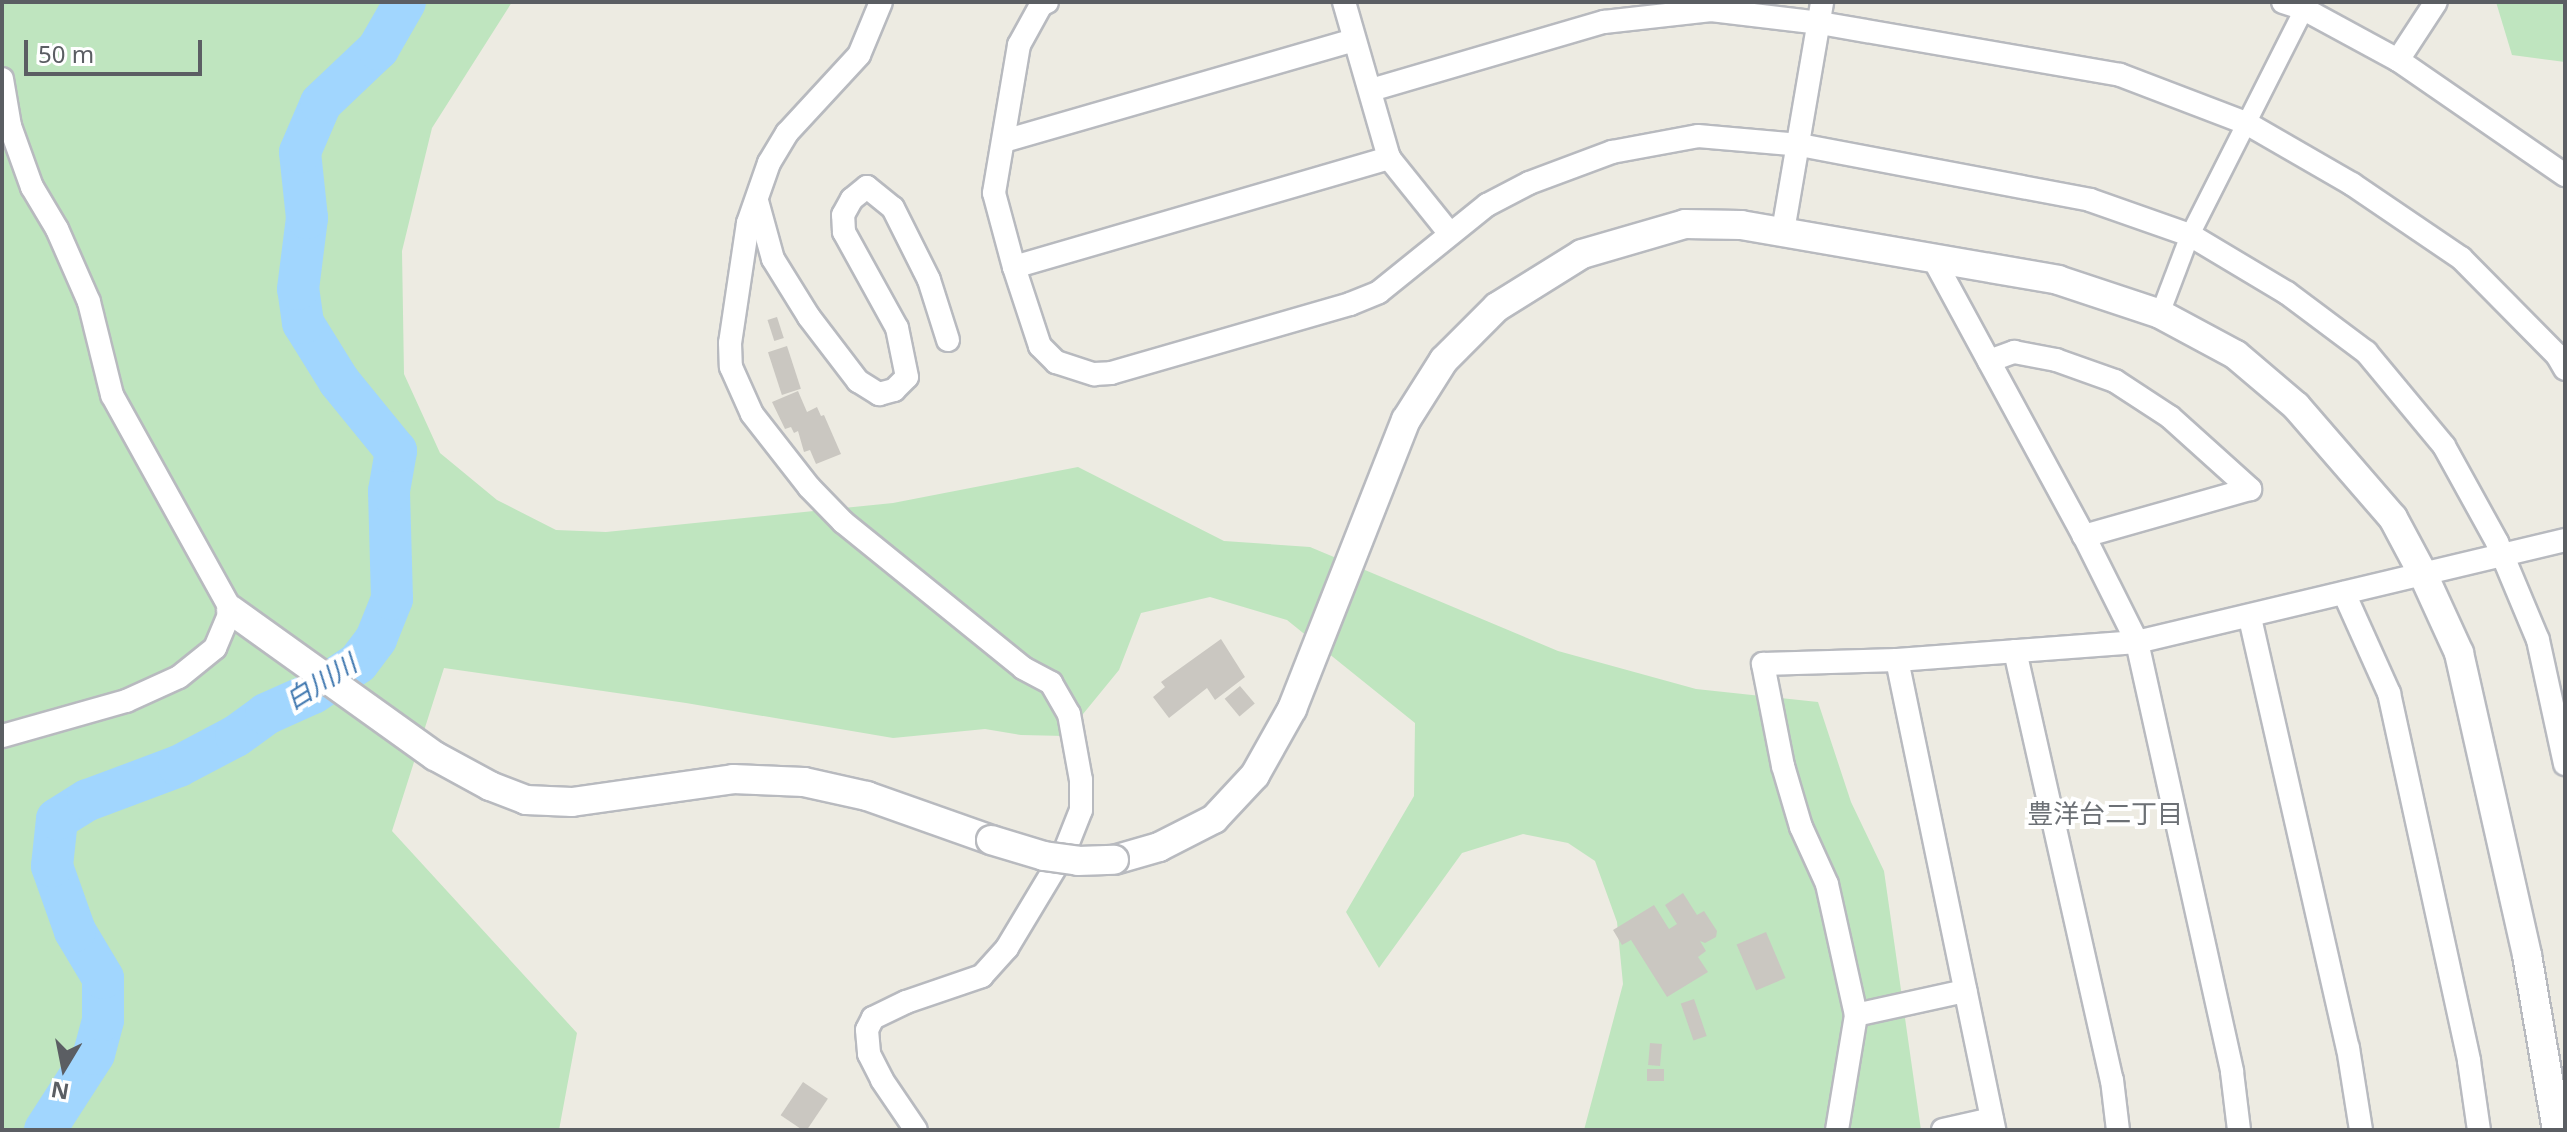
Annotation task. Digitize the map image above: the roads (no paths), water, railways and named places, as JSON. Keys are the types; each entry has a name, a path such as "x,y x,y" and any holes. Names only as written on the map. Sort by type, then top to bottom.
{"street":[{"path":"881,2 859,55 787,133 769,163 748,223 730,343 731,367 752,414 809,487 843,522 1023,668 1051,683 1069,714 1081,780 1081,810 1064,853 1037,903 999,957 982,976 906,1002 873,1018 867,1030 869,1054 882,1080 916,1130"},
{"path":"1047,2 1041,5 1019,45 994,193 1040,346 1056,362 1094,374 1111,373 1350,304 1379,292 1487,205 1529,183 1612,152 1698,136 1800,145 2090,200 2190,235 2287,293 2366,352 2444,446 2502,553 2538,640 2565,764"},
{"path":"1344,2 1389,158 1450,234"},
{"path":"2398,60 2436,2"},
{"path":"2160,314 2190,235 2248,124 2294,6 2398,60 2565,175"},
{"path":"1371,90 1604,22 1711,10 1821,13 2120,75 2248,124 2352,184 2461,258 2557,355 2565,369"},
{"path":"1783,231 1821,13"},
{"path":"1004,141 1354,40"},
{"path":"2,79 10,126 32,187 57,229 89,302 112,395 241,618 435,756 490,786 526,800 572,802 733,779 804,782 867,796 1044,856 1078,861 1114,860 1159,847 1214,819 1255,775 1292,709 1406,420 1444,360 1497,307 1582,254 1685,224 1741,225 2058,280 2109,294 2160,314 2236,355 2296,406 2393,518 2422,572 2459,653 2527,955 2557,1130"},
{"path":"1014,267 1389,158"},
{"path":"757,201 773,259 809,317 858,381 879,394 894,390 907,377 897,328 844,232 843,215 852,199 867,187 893,208 929,280 948,340"},
{"path":"1933,258 2084,536 2137,642 2232,1072 2239,1130"},
{"path":"1989,361 2014,352 2056,360 2115,381 2170,417 2250,489 2084,536"},
{"path":"1837,1130 1856,1015 1827,884 1801,827 1783,766 1763,664 1897,660 2137,642 2250,618 2422,572 2565,540"},
{"path":"2344,593 2389,693 2469,1061 2479,1130"},
{"path":"2,736 126,701 179,677 215,648 241,618"},
{"path":"2250,618 2348,1048 2361,1130"},
{"path":"2015,651 2112,1080 2118,1130"},
{"path":"1897,660 1993,1124 1943,1130"},
{"path":"1856,1015 1965,991"}],"waterway":[{"name":"白川川","path":"45,1130 94,1054 103,1020 103,978 75,931 52,866 57,819 88,800 179,766 236,736 266,714 313,693 358,663 376,639 392,599 389,491 396,451 339,381 303,323 298,289 307,218 300,152 321,103 378,49 405,2"}],"district":[{"name":"豊洋台二丁目","path":"2105,814"}]}
